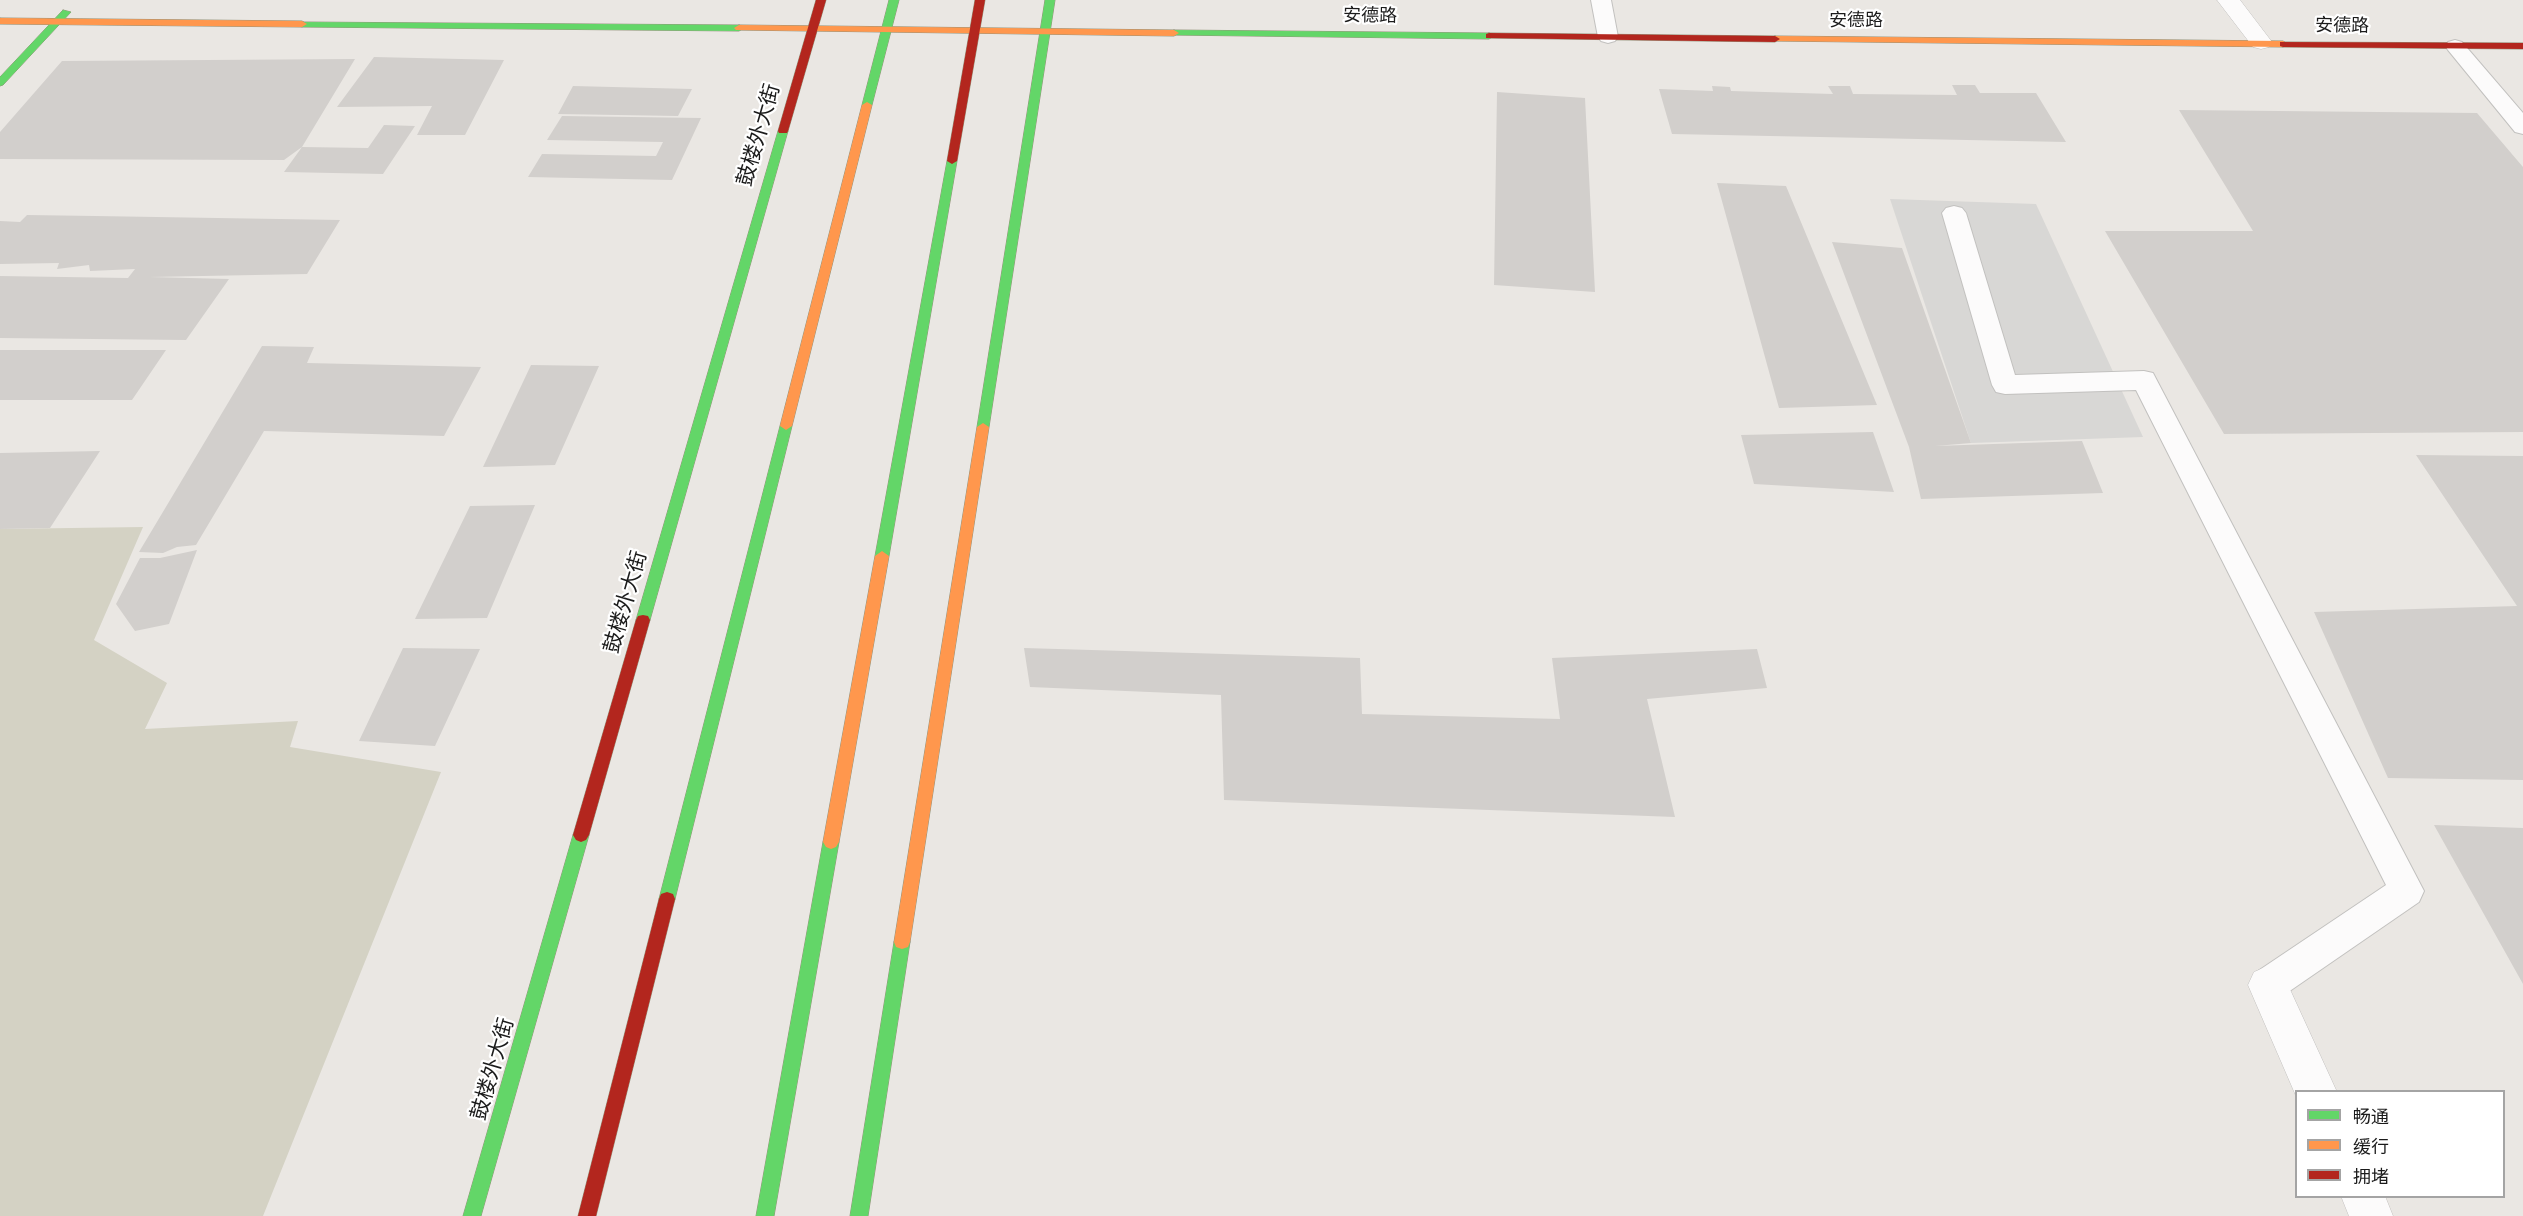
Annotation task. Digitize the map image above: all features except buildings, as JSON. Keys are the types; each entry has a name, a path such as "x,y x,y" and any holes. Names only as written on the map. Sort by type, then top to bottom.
{"street":[{"path":"0,84 78,0"},
{"name":"鼓楼外大街","path":"472,1216 821,0"},
{"path":"587,1216 894,0"},
{"path":"765,1216 980,0"},
{"path":"859,1216 1050,0"},
{"path":"2228,0 2262,42"},
{"name":"安德路","path":"0,21 2523,46"},
{"path":"2268,985 2315,1090"},
{"path":"2363,1198 2371,1216"}],"lane":[{"path":"1601,0 1608,37"},
{"path":"2455,46 2523,127"},
{"path":"1954,213 2006,386 2144,380 2407,891 2268,985"}],"shaded area":[{"path":"1890,199 2036,204 2143,437 1971,443"},
{"path":"143,527 94,640 167,683 145,729 298,721 290,747 441,772 263,1216 0,1216 0,529"}],"traffic: fast":[{"path":"867,105 894,0"},
{"path":"983,427 1050,0"},
{"path":"0,83 66,12"},
{"path":"302,24 739,28"},
{"path":"1174,33 1489,36"},
{"path":"643,620 783,131"},
{"path":"882,556 952,161"},
{"path":"667,899 786,426"},
{"path":"472,1216 581,835"},
{"path":"765,1216 831,842"},
{"path":"859,1216 902,942"}],"traffic: slow":[{"path":"0,21 302,24"},
{"path":"739,28 1174,33"},
{"path":"1775,39 2283,44"},
{"path":"786,426 867,105"},
{"path":"902,942 983,427"},
{"path":"831,842 882,556"}],"traffic: jam":[{"path":"783,131 821,0"},
{"path":"952,161 980,0"},
{"path":"1489,36 1775,39"},
{"path":"2283,44 2523,46"},
{"path":"581,835 643,620"},
{"path":"587,1216 667,899"}]}
